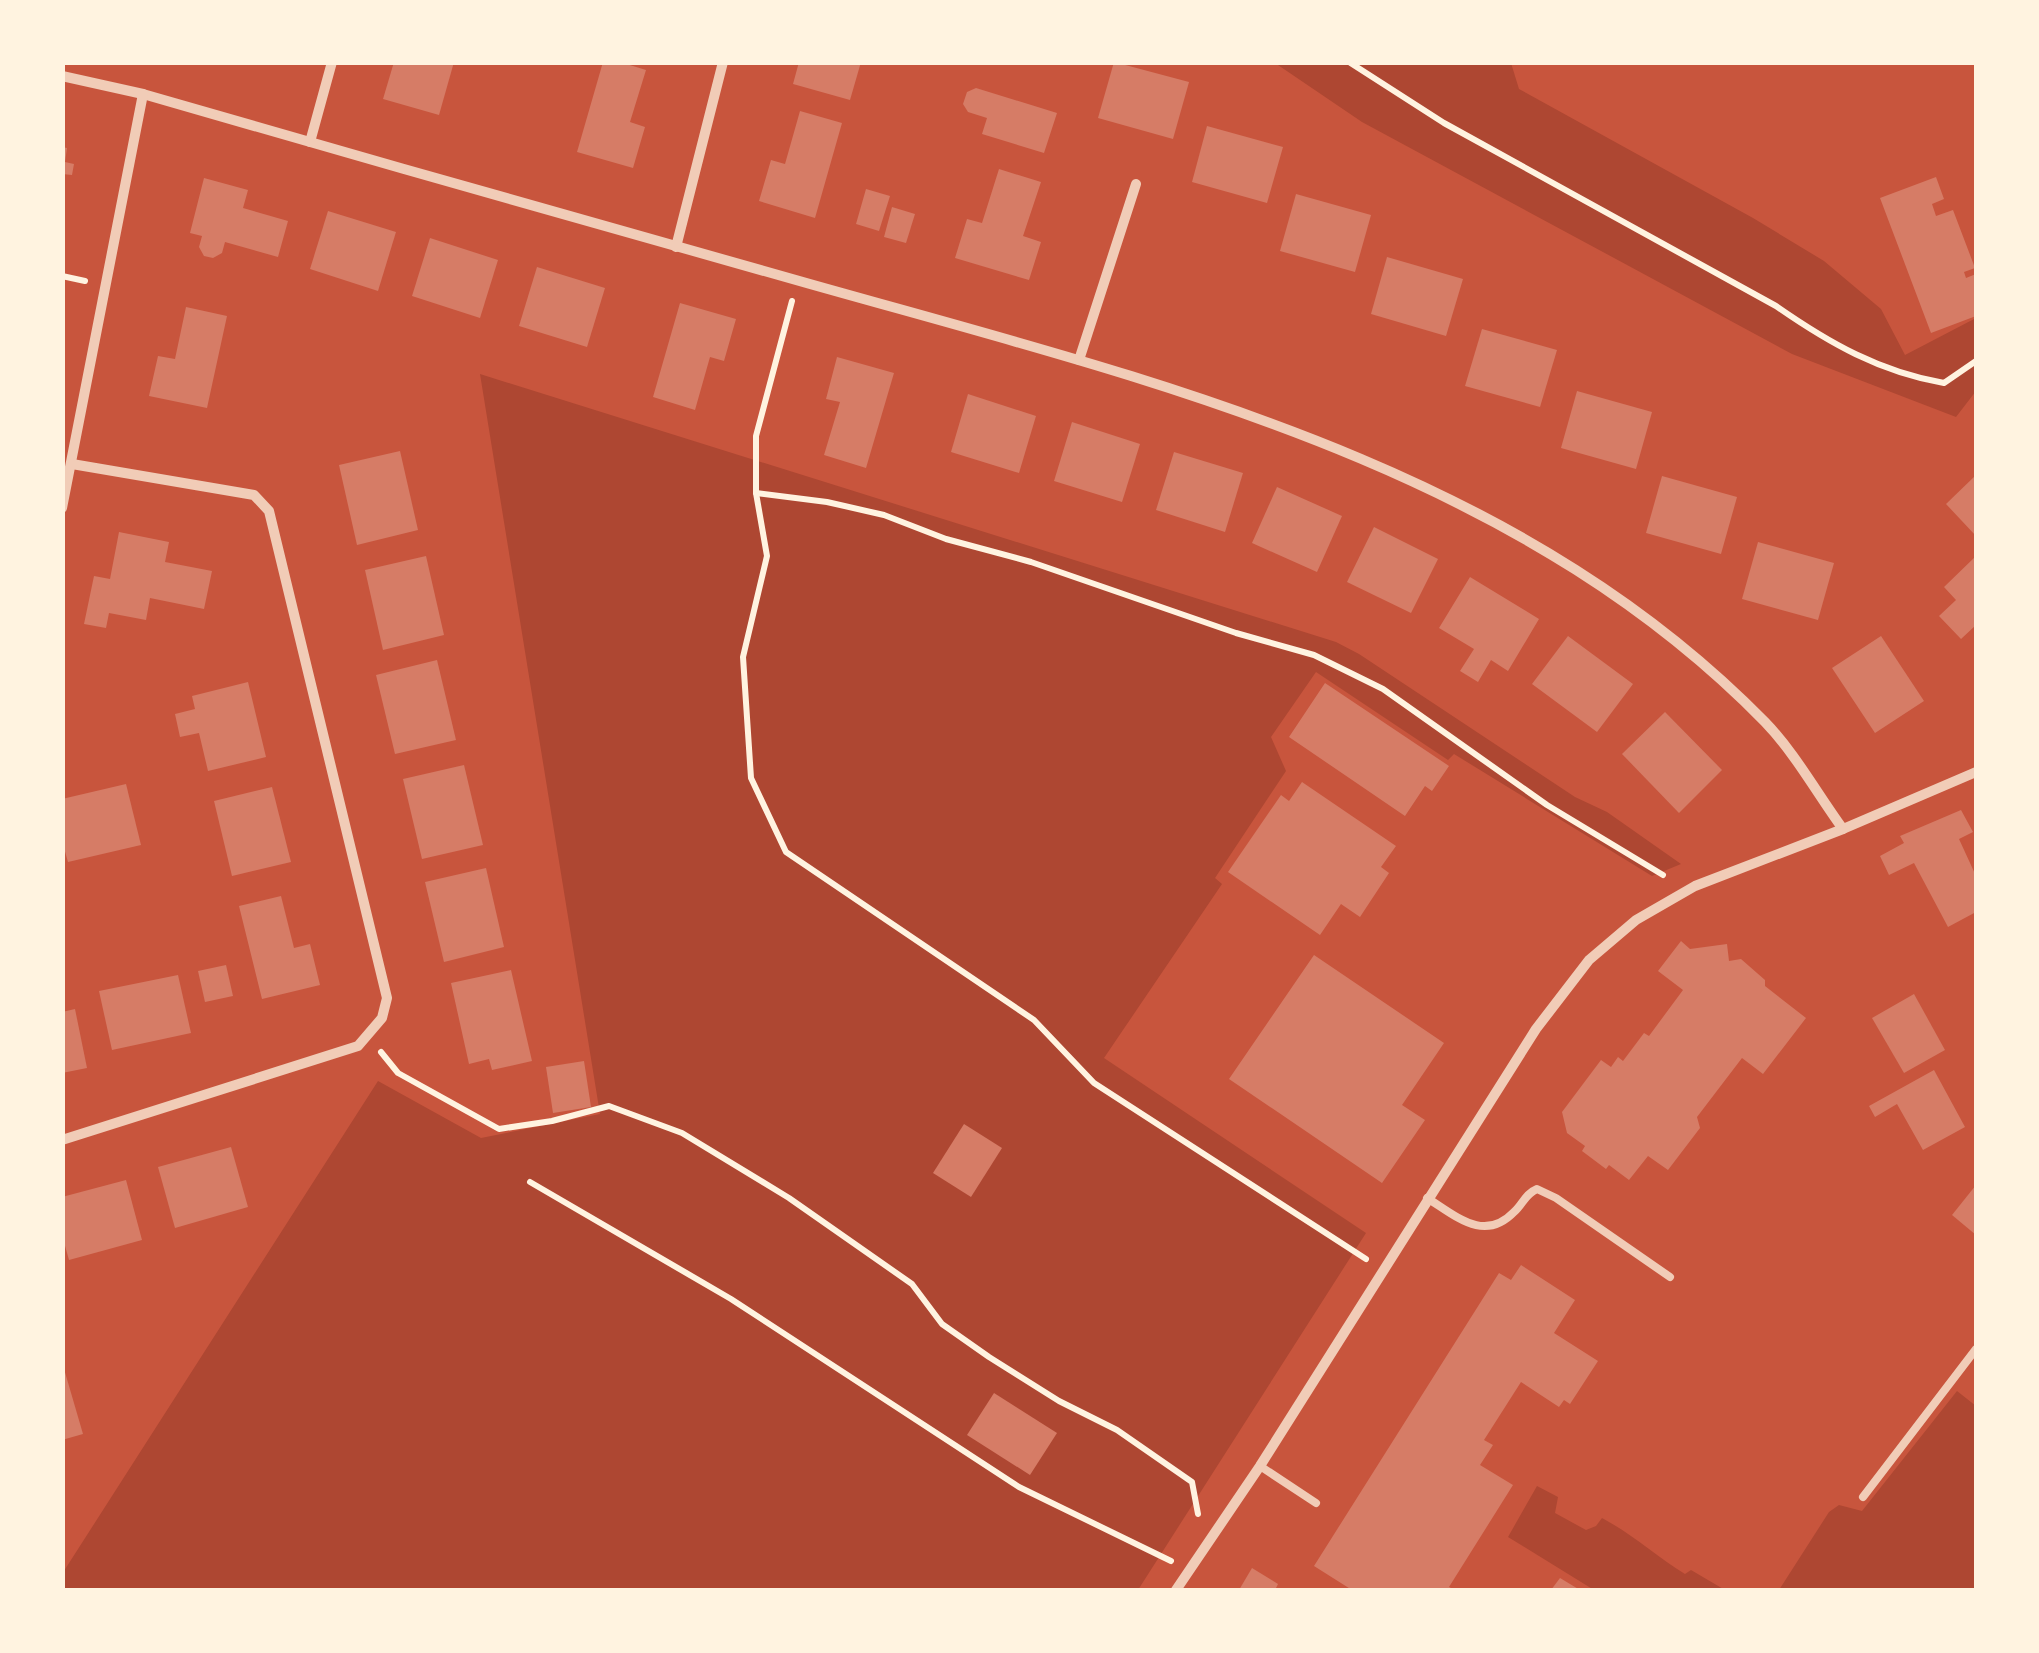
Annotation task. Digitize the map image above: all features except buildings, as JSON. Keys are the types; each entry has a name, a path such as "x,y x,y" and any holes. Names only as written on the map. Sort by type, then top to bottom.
{"street":[{"path":"310,142 332,62"},
{"path":"676,247 723,62"},
{"path":"62,76 143,94 1080,360 1287,429 1421,484 1556,556 1676,639 1768,726 1843,830"},
{"path":"62,508 143,94"},
{"path":"1080,360 1136,184"},
{"path":"62,1140 358,1046 382,1018 387,998 269,511 254,495 72,464"},
{"path":"1176,1590 1260,1466 1536,1030 1589,960 1636,920 1695,886 1843,830 1976,772"}],"lane":[{"path":"1427,1198 1472,1225 1489,1228 1504,1222 1529,1192 1537,1189 1670,1277"},
{"path":"1863,1497 1976,1349"},
{"path":"1260,1466 1316,1503"}],"path":[{"path":"1349,62 1444,123 1776,306 1859,358 1908,377 1944,383 1976,361"},
{"path":"798,281 756,436 756,492 768,556 743,658 751,778 786,852 1034,1020 1094,1083 1382,1270"},
{"path":"756,492 828,502 884,516 946,540 1031,562 1236,633 1314,654 1383,690 1547,805 1663,876 1681,894"},
{"path":"368,1036 398,1073 499,1128 609,1106 682,1133 790,1198 912,1284 942,1324 989,1357 1059,1401 1116,1430 1192,1482 1198,1514 1214,1535"},
{"path":"530,1182 731,1300 1020,1487 1065,1512 1130,1538 1189,1571"}],"shaded area":[{"path":"1275,63 1511,63 1519,89 1824,261 1881,309 1905,355 1976,318 1976,391 1956,417 1792,354 1362,122"},
{"path":"480,374 1336,642 1575,797 1607,812 1681,864 1652,876 1454,754 1448,760 1316,672 1271,737 1286,771 1215,878 1222,884 1104,1058 1366,1233 1138,1590 63,1590 62,1574 378,1081 481,1138 600,1114"},
{"path":"1957,1391 1976,1406 1976,1590 1779,1590 1829,1512 1839,1505 1862,1511"},
{"path":"1537,1486 1558,1497 1555,1513 1586,1530 1602,1518 1685,1574 1691,1570 1725,1590 1594,1590 1508,1537"}]}
